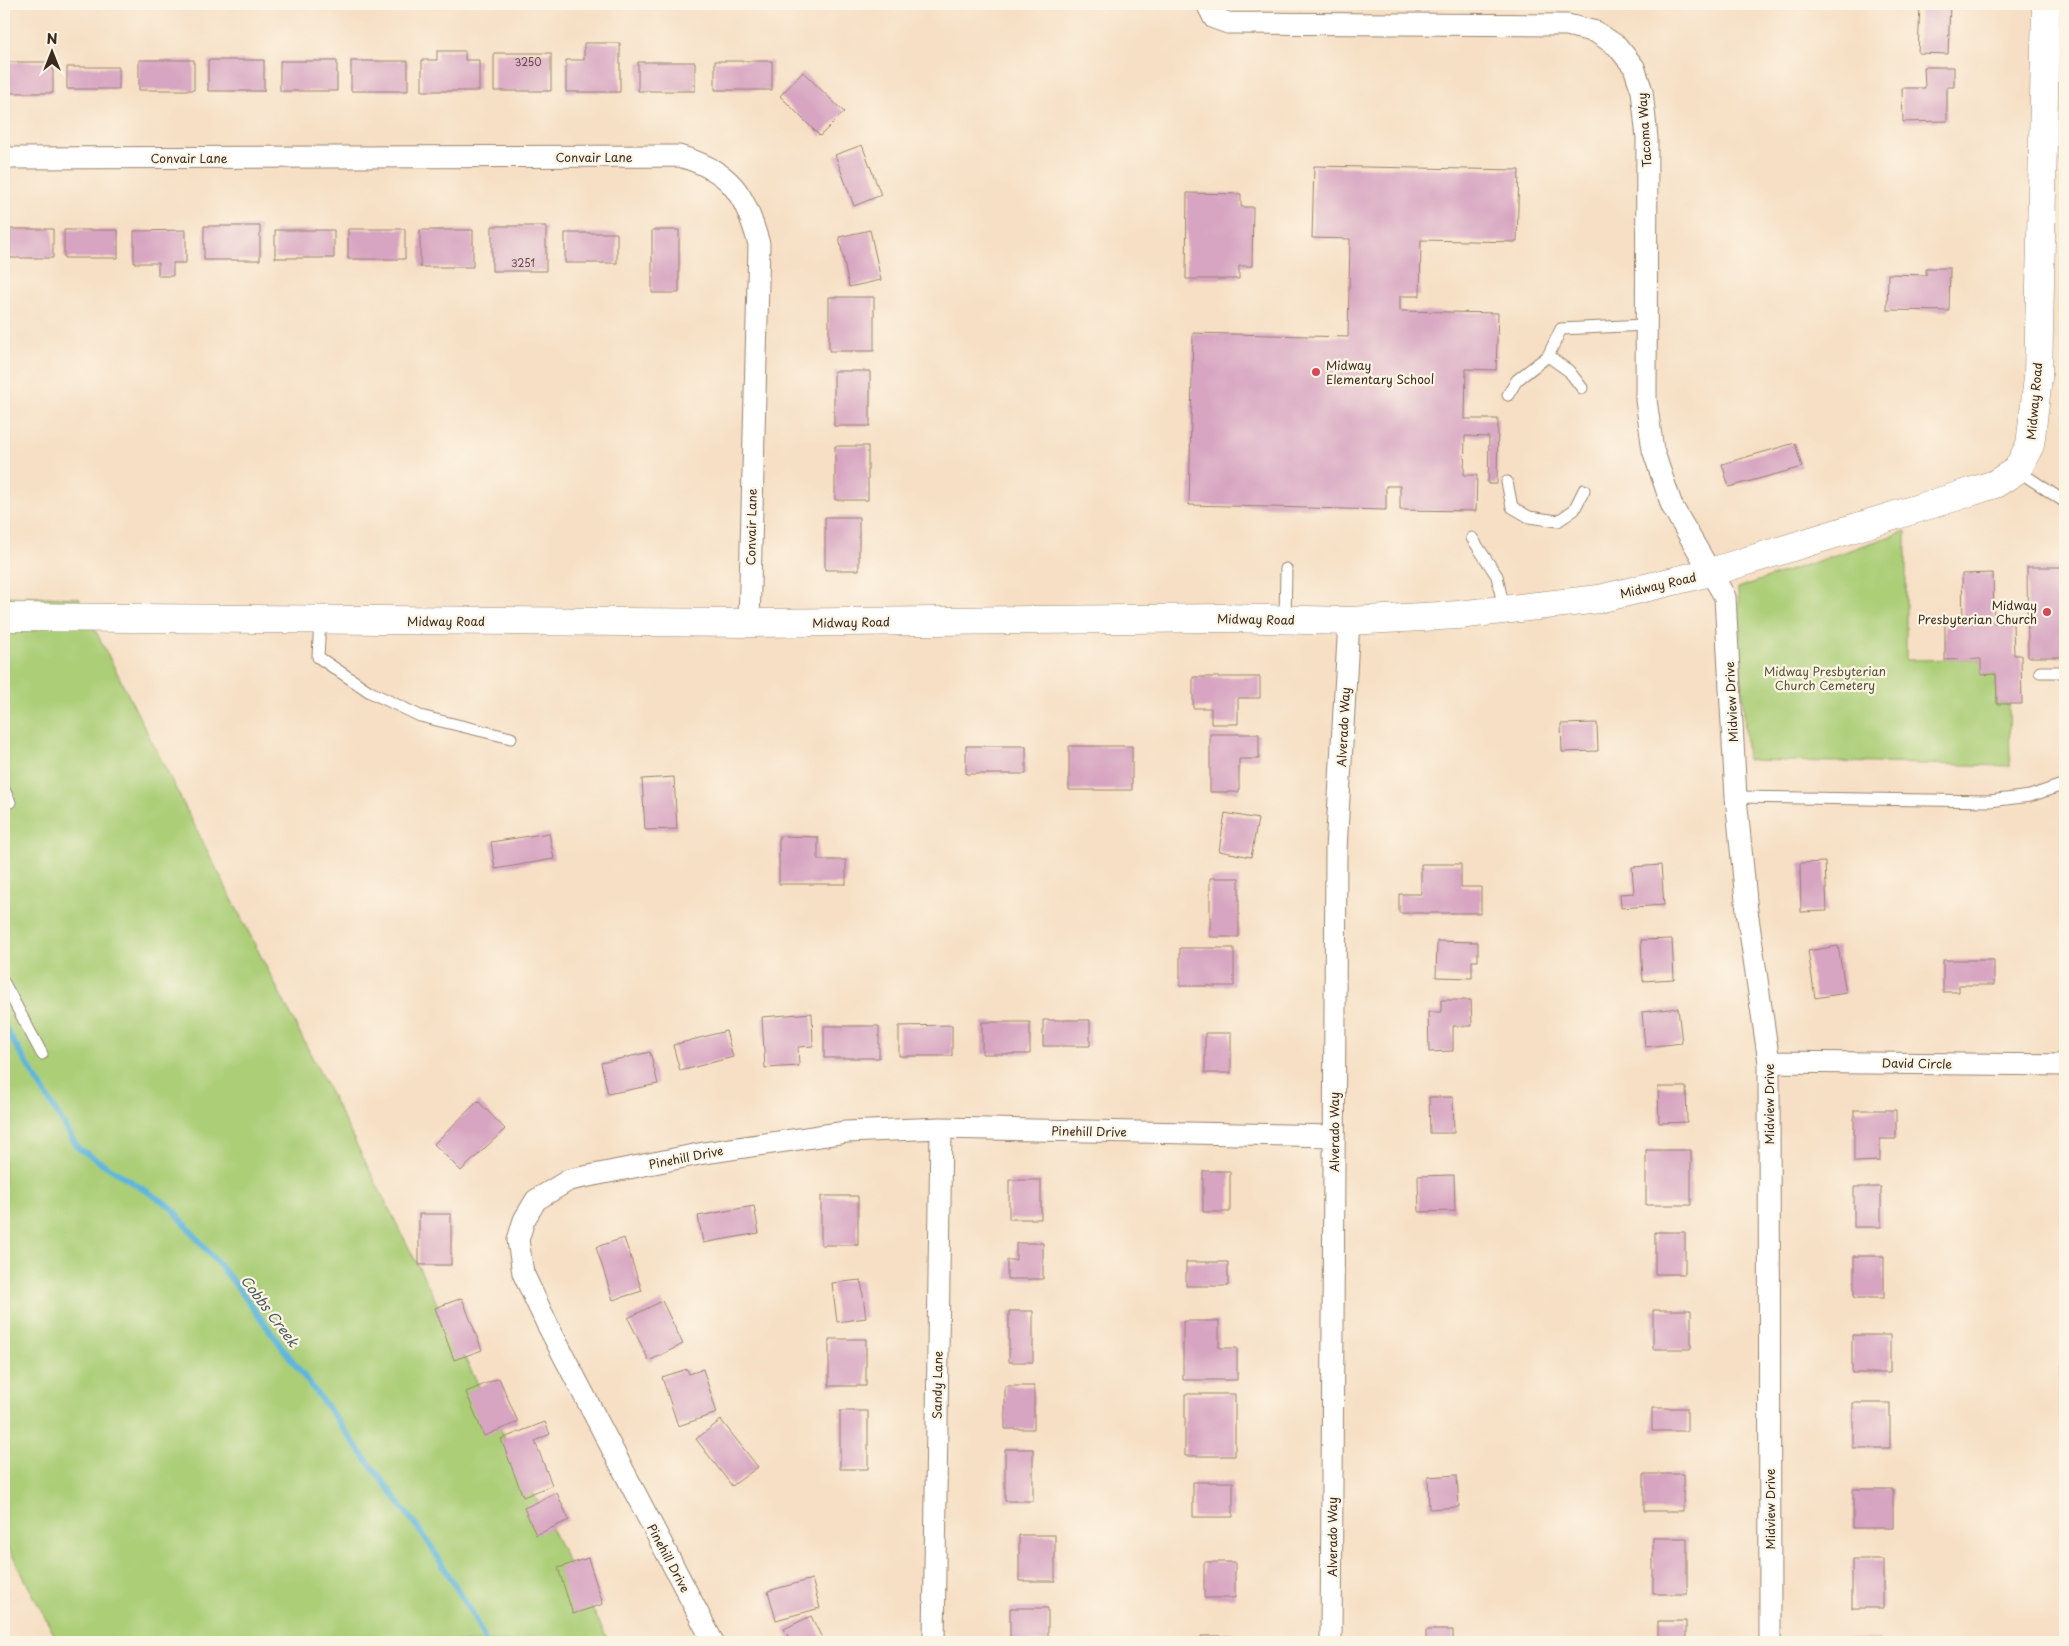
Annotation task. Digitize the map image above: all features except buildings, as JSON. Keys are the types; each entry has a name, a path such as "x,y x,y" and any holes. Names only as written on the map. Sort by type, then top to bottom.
{"street":[{"name":"Tacoma Way","path":"1208,4 1214,18 1228,23 1567,25 1596,32 1617,46 1634,67 1642,91 1647,138 1646,400 1653,450 1672,506 1695,548 1711,572"},
{"name":"Midway Road","path":"4,618 749,623 1225,618 1349,621 1458,615 1599,599 1711,572 1994,484 2017,470 2030,445 2038,378 2046,4"},
{"name":"Convair Lane","path":"4,158 679,156 702,163 720,172 737,190 751,217 759,244 749,623"},
{"name":"Midview Drive","path":"1711,572 1724,597 1736,797 1747,912 1769,1062 1770,1642"},
{"name":"Alverado Way","path":"1331,1642 1336,850 1349,621"},
{"name":"David Circle","path":"1769,1062 2065,1065"},
{"name":"Pinehill Drive","path":"713,1642 548,1326 523,1273 518,1240 524,1220 536,1200 569,1180 704,1153 846,1132 941,1128 1334,1136"},
{"name":"Sandy Lane","path":"934,1642 941,1128"}],"lane":[{"path":"1508,395 1517,380 1548,356 1561,329 1646,325"},
{"path":"1548,356 1569,372 1582,388"},
{"path":"2017,470 2065,502"},
{"path":"1507,482 1512,507 1529,517 1558,521 1574,510 1584,490"},
{"path":"1472,538 1497,576 1504,610"},
{"path":"1284,620 1286,569"},
{"path":"320,620 318,657 370,692 420,716 511,738"},
{"path":"2040,672 2065,672"},
{"path":"1736,797 1990,801 2030,796 2065,784"},
{"path":"4,790 10,802"},
{"path":"4,983 42,1054"}],"green space":[{"name":"Midway Presbyterian Church Cemetery","path":"1906,531 1906,660 1981,659 1982,674 1996,674 1997,704 2009,704 2010,766 1747,760 1738,588"},
{"path":"4,596 79,598 609,1642 58,1642 4,1540"}],"waterway":[{"name":"Cobbs Creek","path":"4,1026 78,1148 170,1206 235,1284 429,1543 472,1613 486,1642"}],"place":[{"name":"Midway Elementary School","path":"1316,372"},
{"name":"Midway Presbyterian Church","path":"2047,612"}]}
